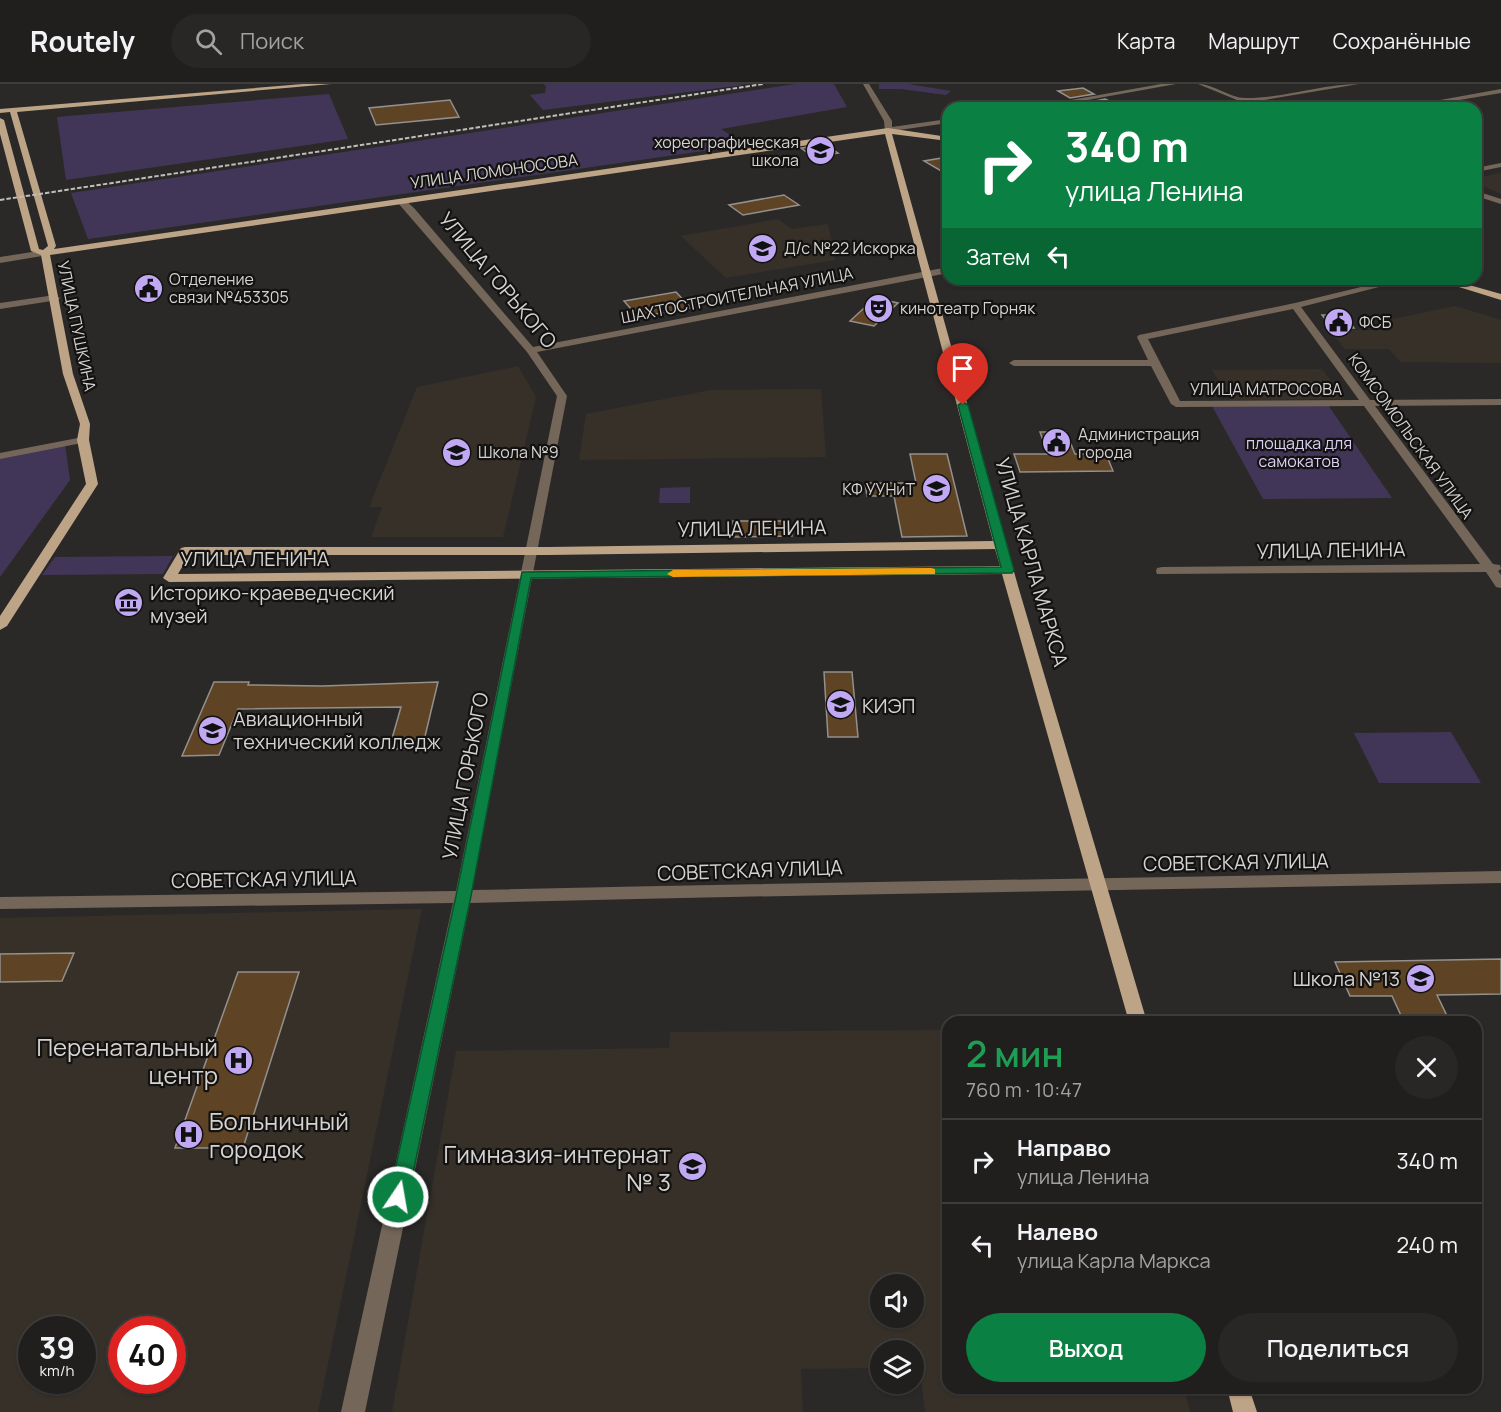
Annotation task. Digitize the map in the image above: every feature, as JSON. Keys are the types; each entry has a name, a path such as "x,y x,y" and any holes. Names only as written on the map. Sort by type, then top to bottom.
{"main road":[{"path":"0,111 328,84"},
{"path":"23,120 63,105"},
{"name":"УЛИЦА ПУШКИНА","path":"13,110 23,120 52,246 45,253"},
{"name":"УЛИЦА ПУШКИНА","path":"0,121 35,250 45,253"},
{"path":"888,130 925,133 942,137"},
{"name":"УЛИЦА ЛОМОНОСОВА","path":"45,253 888,130"},
{"name":"УЛИЦА КАРЛА МАРКСА","path":"888,130 890,146 1008,570 1136,1016"},
{"name":"УЛИЦА ПУШКИНА","path":"0,626 92,484 83,440 85,424 68,374 56,298 45,253"},
{"path":"1459,285 1501,297"},
{"name":"УЛИЦА ЛЕНИНА","path":"1001,545 531,551 185,551 169,578 1008,570"},
{"path":"1240,1394 1245,1412"}],"street":[{"name":"УЛИЦА КАРЛА МАРКСА","path":"866,84 888,121 888,130"},
{"path":"1066,102 1173,84"},
{"path":"1201,84 1244,101 1356,84"},
{"path":"1434,102 1501,91"},
{"path":"1486,93 1501,98"},
{"name":"УЛИЦА ЛОМОНОСОВА","path":"888,130 942,122"},
{"path":"1482,169 1501,165"},
{"path":"1482,195 1501,202"},
{"name":"УЛИЦА ГОРЬКОГО","path":"353,1412 463,896 562,396 531,350 416,215 401,201"},
{"path":"0,260 45,253"},
{"name":"ШАХТОСТРОИТЕЛЬНАЯ УЛИЦА","path":"531,350 942,271"},
{"name":"УЛИЦА МАТРОСОВА","path":"1367,403 1176,404 1142,337 1296,306 1381,285"},
{"path":"0,306 56,298"},
{"name":"КОМСОМОЛЬСКАЯ УЛИЦА","path":"1296,306 1367,403 1495,568 1501,584"},
{"path":"1014,363 1154,363"},
{"path":"1367,403 1501,402"},
{"path":"0,456 83,440"},
{"name":"УЛИЦА ЛЕНИНА","path":"1162,571 1495,568"},
{"name":"СОВЕТСКАЯ УЛИЦА","path":"0,903 327,900 1501,877"}],"shaded area":[{"path":"1501,173 1501,194 1482,186 1482,177"},
{"name":"Д/с №22 Искорка","path":"778,219 792,229 828,224 835,260 726,278 681,236"},
{"path":"1455,306 1501,320 1501,363 1401,362 1389,349 1345,349 1330,330 1384,330 1376,316 1383,314 1393,319"},
{"name":"Школа №9","path":"518,366 536,397 503,537 371,537 382,507 369,507 417,387"},
{"path":"1322,369 1344,399 1230,400 1212,370"},
{"path":"821,389 826,457 579,460 586,414 711,390"},
{"name":"Больничный городок","path":"422,909 318,1412 0,1412 0,918"},
{"name":"Гимназия-интернат № 3","path":"942,1030 942,1394 1186,1394 1190,1412 925,1412 924,1340 870,1340 870,1368 801,1369 803,1412 392,1412 456,1051 669,1048 670,1032"}],"green space":[{"path":"543,84 744,85 543,110 530,95 545,93 546,86"},
{"path":"795,84 834,84 847,107 721,129 745,145 88,239 71,193"},
{"path":"879,84 908,84 951,91 946,95 901,89 879,89"},
{"path":"329,94 348,139 66,180 57,117"},
{"name":"площадка для самокатов","path":"1328,405 1392,498 1263,499 1212,406"},
{"path":"65,444 70,480 0,577 0,456"},
{"path":"690,487 690,503 659,503 660,488"},
{"path":"173,556 163,574 42,575 55,557"},
{"path":"1451,732 1481,783 1379,783 1354,733"}],"building":[{"path":"1083,88 1094,94 1070,98 1058,91"},
{"path":"1105,99 1111,102 1090,102"},
{"path":"450,100 459,117 376,125 369,108"},
{"name":"хореографическая школа","path":"826,145 838,153 813,157 801,148"},
{"path":"942,158 942,172 924,161"},
{"path":"784,195 799,205 743,215 729,205"},
{"path":"676,292 691,308 638,317 624,301"},
{"name":"кинотеатр Горняк","path":"875,298 898,303 874,326 850,321"},
{"name":"ФСБ","path":"1322,315 1344,315 1354,328 1332,328"},
{"name":"Администрация города","path":"1040,432 1066,432 1075,454 1106,454 1113,471 1020,472 1014,454 1048,454"},
{"name":"КФ УУНиТ","path":"910,454 947,454 967,536 902,537 894,496 867,496 865,483 916,483"},
{"path":"733,521 790,521 792,536 733,537"},
{"name":"КИЭП","path":"824,672 852,672 858,737 828,737"},
{"name":"Авиационный технический колледж","path":"214,682 322,686 438,682 422,749 389,749 401,707 238,709 219,755 182,756"},
{"path":"74,953 62,981 0,982 0,954"},
{"name":"Школа №13","path":"1501,959 1501,994 1437,995 1447,1016 1401,1016 1392,996 1350,996 1335,962"},
{"name":"Перенатальный центр","path":"238,972 299,972 243,1148 175,1148"}],"railway":[{"path":"0,200 763,84"}],"slow traffic":[{"path":"673,574 931,572"}],"place":[{"name":"хореографическая школа","path":"820,151"},
{"name":"Д/с №22 Искорка","path":"763,248"},
{"name":"Отделение связи №453305","path":"148,288"},
{"name":"кинотеатр Горняк","path":"879,308"},
{"name":"ФСБ","path":"1338,322"},
{"name":"Администрация города","path":"1057,443"},
{"name":"Школа №9","path":"457,452"},
{"name":"КФ УУНиТ","path":"936,489"},
{"name":"Историко-краеведческий музей","path":"129,603"},
{"name":"КИЭП","path":"841,705"},
{"name":"Авиационный технический колледж","path":"212,730"},
{"name":"Школа №13","path":"1421,978"},
{"name":"Перенатальный центр","path":"239,1060"},
{"name":"Больничный городок","path":"188,1134"},
{"name":"Гимназия-интернат № 3","path":"692,1167"}],"route":[{"path":"398,1197 463,896 526,575 1008,570 963,405"}]}
